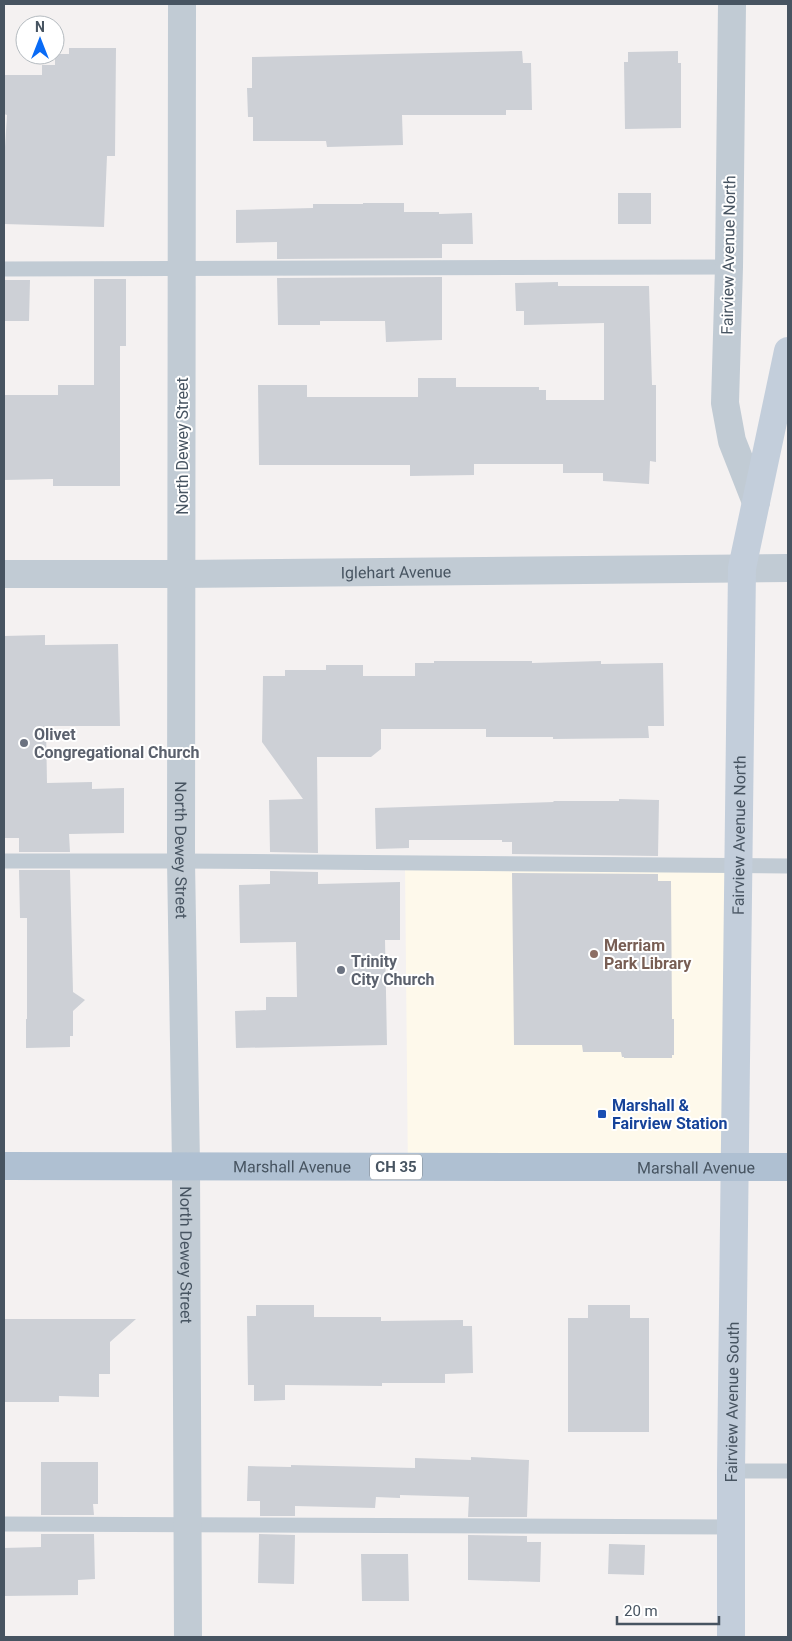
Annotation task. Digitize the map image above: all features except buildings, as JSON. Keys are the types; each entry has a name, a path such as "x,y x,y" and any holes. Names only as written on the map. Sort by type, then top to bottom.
{"main road":[{"name":"Marshall Avenue","path":"4,1166 788,1167"}],"street":[{"name":"North Dewey Street","path":"182,4 181,861 186,1165 188,1637"},
{"name":"Fairview Avenue North","path":"732,4 729,268 725,403 732,441 756,502"},
{"name":"Fairview Avenue North","path":"734,1168 742,568 788,351"},
{"name":"Iglehart Avenue","path":"4,574 788,568"},
{"name":"Fairview Avenue South","path":"731,1637 734,1168"}],"lane":[{"path":"4,269 729,268"},
{"path":"4,861 788,866"},
{"path":"731,1471 788,1471"},
{"path":"4,1524 731,1527"}],"shaded area":[{"path":"405,864 732,865 734,1175 408,1178"}],"place":[{"name":"Olivet Congregational Church","path":"24,743"},
{"name":"Merriam Park Library","path":"594,954"},
{"name":"Trinity City Church","path":"341,970"},
{"name":"Marshall & Fairview Station","path":"602,1114"}]}
